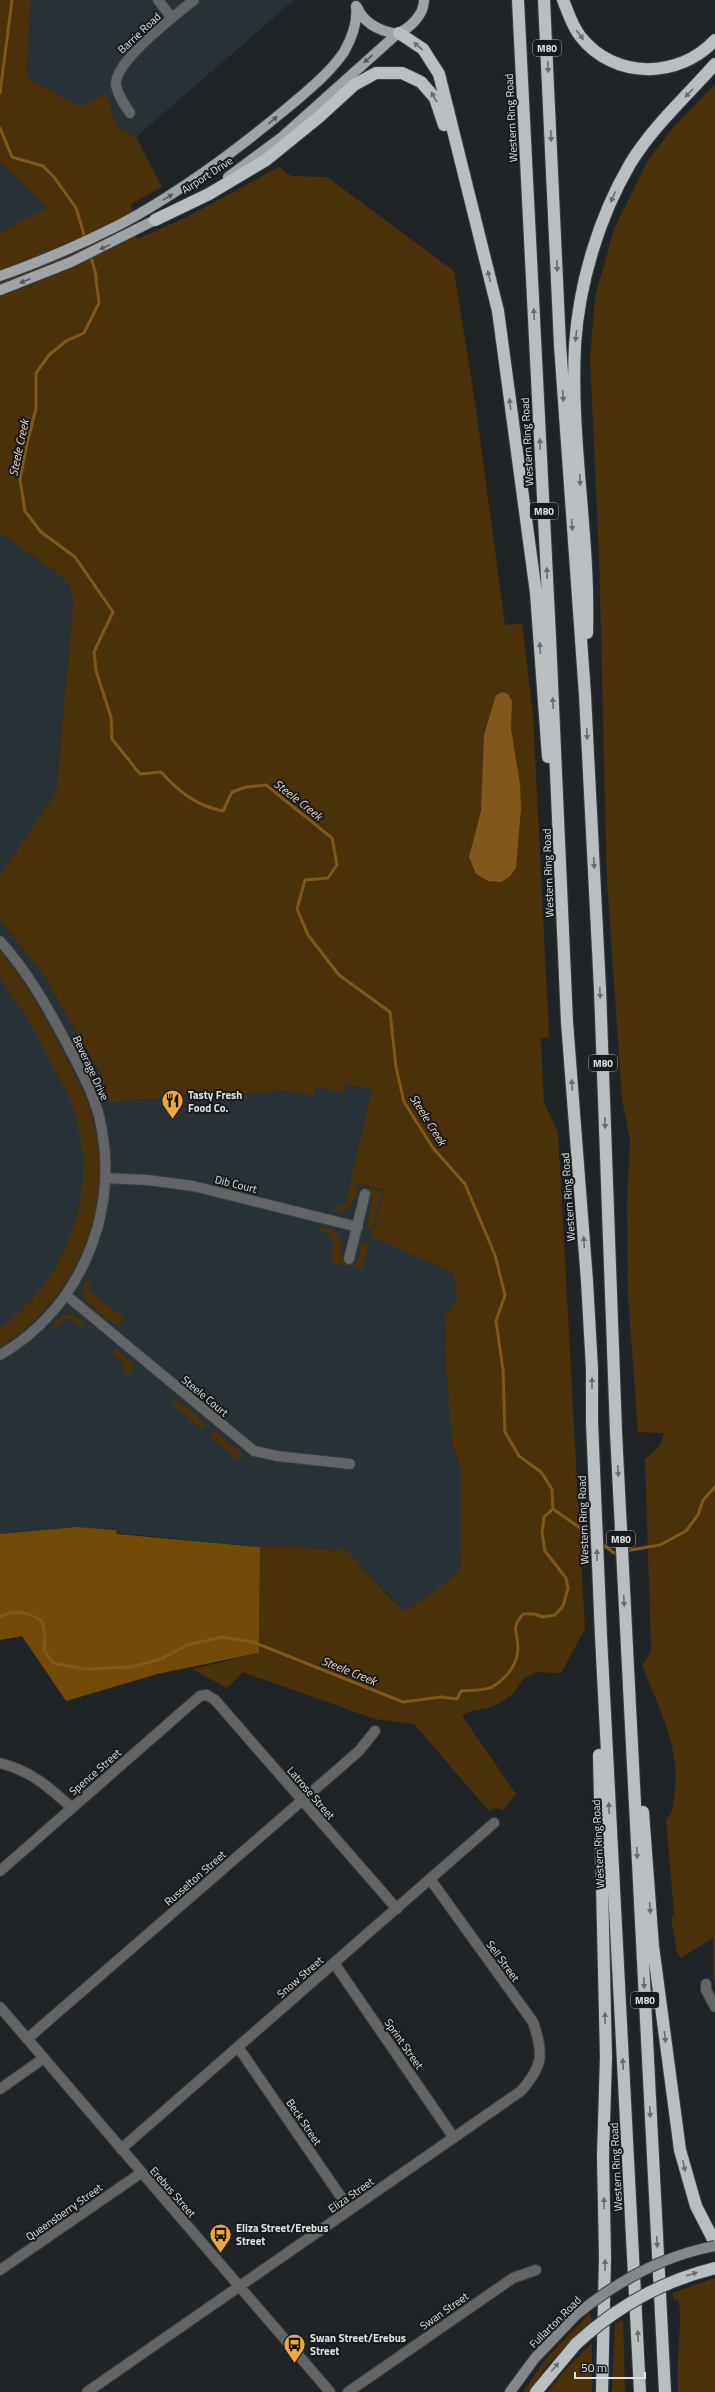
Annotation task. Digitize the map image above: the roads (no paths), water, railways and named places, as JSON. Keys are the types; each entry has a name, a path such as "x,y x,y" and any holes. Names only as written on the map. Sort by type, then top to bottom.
{"highway":[{"name":"Western Ring Road","path":"518,0 567,1022 587,1281 592,1369 592,1422 601,1636 640,2392"},
{"name":"M80","path":"544,0 560,345 585,695 600,988 616,1432 664,2392"},
{"path":"563,0 580,36 598,53 624,66 646,70 674,66 699,54 715,40"},
{"path":"398,33 423,49 439,74 498,312 536,593 567,1022"},
{"path":"585,695 587,616 577,436 575,345 583,294 601,228 617,189 630,164 667,114 715,64"},
{"path":"155,220 209,194 266,160 361,80 376,73 393,72 411,76 421,82 434,98 473,213"},
{"path":"601,1636 599,1788 606,2057 602,2392"},
{"path":"626,1646 646,1852 653,1946 677,2128 685,2171 692,2194 703,2223 715,2245"},
{"path":"536,2392 576,2344 603,2321 640,2297 669,2283 715,2268"}],"main road":[{"name":"Airport Drive","path":"0,290 49,271 140,229 209,189 270,146 398,33 412,23 424,2"},
{"name":"Airport Drive","path":"0,276 47,258 134,216 174,193 234,151 321,77 337,61 348,43 356,24 356,3"},
{"path":"356,3 366,22 383,31 398,33"},
{"name":"Fullarton Road","path":"510,2392 535,2358 576,2315 609,2290 648,2268 679,2256 715,2245"}],"street":[{"path":"158,0 172,18"},
{"name":"Barrie Road","path":"130,113 120,99 116,84 123,65 172,18 194,0"},
{"name":"Beverage Drive","path":"0,941 33,983 89,1086 102,1130 106,1178 103,1207 94,1242 66,1296 37,1327 0,1355"},
{"name":"Dib Court","path":"106,1178 147,1180 193,1186 358,1227"},
{"path":"349,1259 365,1194"},
{"name":"Steele Court","path":"66,1296 254,1451 277,1456 350,1464"},
{"name":"Latrose Street","path":"207,1695 215,1700 397,1909"},
{"name":"Spence Street","path":"0,1871 200,1696 207,1695"},
{"name":"Russelton Street","path":"27,2039 359,1751 375,1731"},
{"path":"0,1763 30,1774 48,1786 72,1808"},
{"name":"Snow Street","path":"121,2150 494,1823"},
{"name":"Sell Street","path":"430,1879 533,2022 540,2043 540,2062"},
{"name":"Sprint Street","path":"334,1963 454,2138"},
{"path":"706,1984 706,1990 715,2007"},
{"name":"Erebus Street","path":"0,2007 330,2392"},
{"name":"Beck Street","path":"238,2047 350,2210"},
{"path":"0,2088 44,2058"},
{"name":"Eliza Street","path":"87,2392 521,2091 534,2076 540,2062"},
{"name":"Queensberry Street","path":"0,2270 141,2173"},
{"name":"Swan Street","path":"348,2392 513,2278 536,2270"}],"waterway":[{"name":"Steele Creek","path":"0,93 12,0"},
{"name":"Steele Creek","path":"0,128 12,157 43,166 54,177 76,208 95,271 99,303 84,333 66,341 49,355 36,373 36,409 28,439 20,480 25,511 41,532 75,557 113,612 94,652 96,671 111,717 112,739 140,774 161,772 182,792 205,806 223,811 232,792 246,787 266,785 332,838 337,865 328,878 305,880 297,909 308,935 339,975 390,1012 396,1067 404,1102 433,1148 465,1184 495,1255 505,1295 496,1321 503,1370 505,1432 519,1456 541,1472 552,1489 553,1509"},
{"name":"Steele Creek","path":"625,1551 660,1545 686,1531 698,1515 703,1500 715,1487"},
{"name":"Steele Creek","path":"0,1617 16,1612 27,1614 42,1621 45,1635 44,1650 53,1663 85,1669 132,1667 161,1659 187,1645 223,1637 253,1642 403,1702 441,1697 457,1699 461,1691 481,1690 492,1687 502,1680 510,1670 516,1660 518,1648 516,1627 523,1614 534,1614 543,1617 555,1615 563,1606 568,1588 566,1578 545,1551 542,1533 544,1517 553,1509 593,1537"},
{"name":"Steele Creek","path":"601,1543 614,1553 620,1552"}],"place":[{"name":"Tasty Fresh Food Co.","path":"172,1120"},
{"name":"Eliza Street/Erebus Street","path":"221,2254"},
{"name":"Swan Street/Erebus Street","path":"295,2364"}]}
